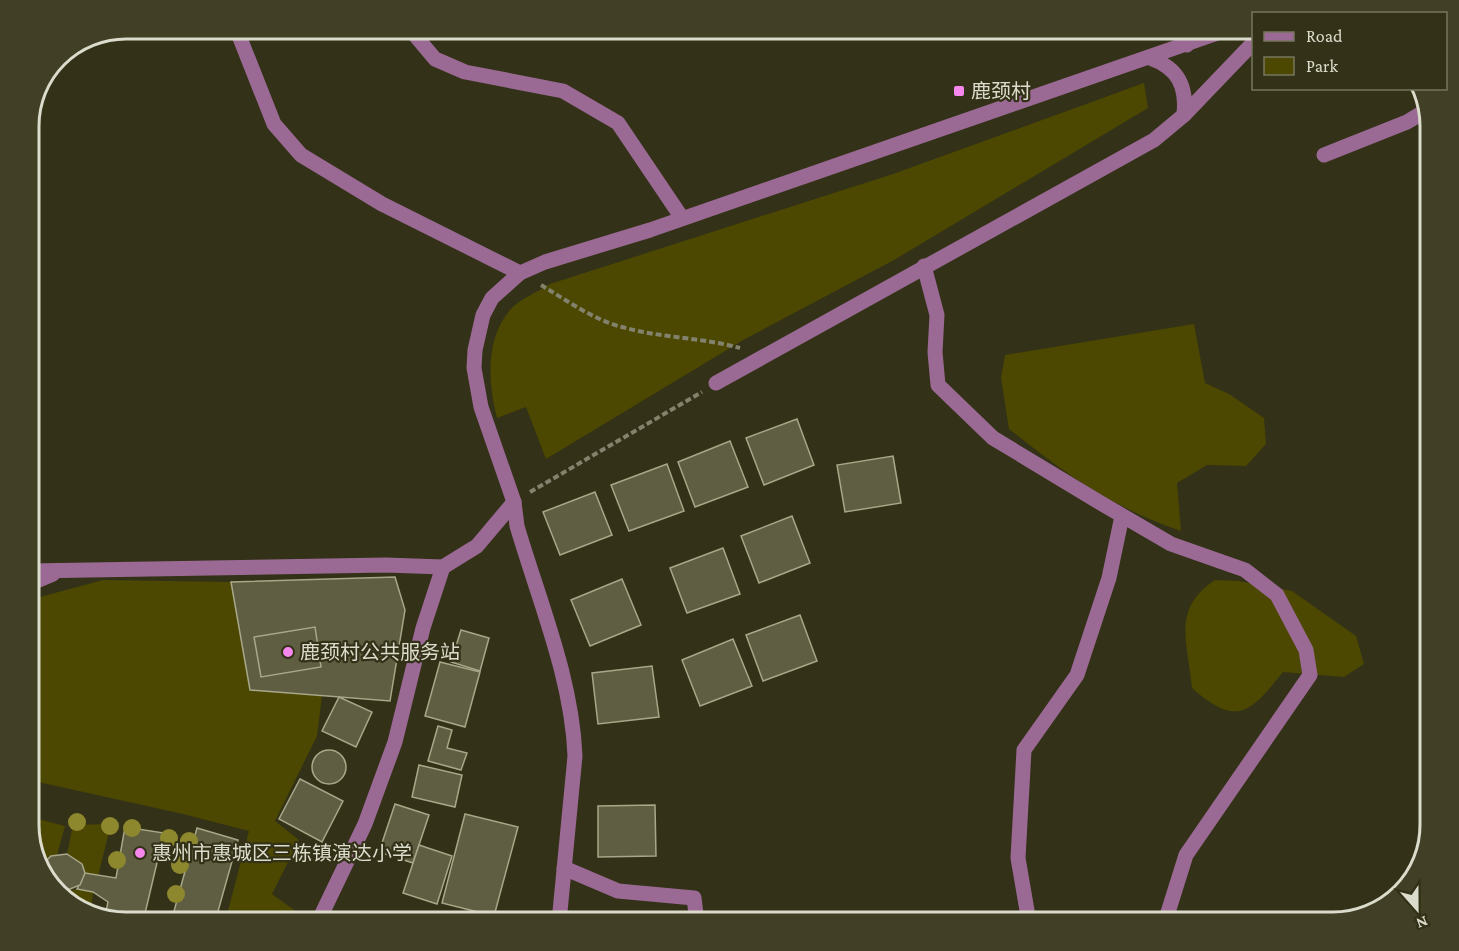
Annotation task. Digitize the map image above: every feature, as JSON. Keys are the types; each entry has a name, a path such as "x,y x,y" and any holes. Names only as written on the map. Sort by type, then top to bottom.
{"street":[{"path":"240,39 274,124 301,155 382,204 520,273"},
{"path":"418,39 435,59 465,72 563,91 618,123 682,218"},
{"path":"1183,39 1187,45"},
{"path":"560,912 575,756 574,733 565,686 517,526 514,502 482,407 474,368 475,350 483,315 498,291 520,273 544,262 682,218 1203,39"},
{"path":"716,383 1154,140 1184,115 1252,44"},
{"path":"1150,58 1168,66 1182,82 1184,115"},
{"path":"1324,155 1407,122 1419,115"},
{"path":"924,266 937,315 935,352 938,385 993,438 1122,516 1171,544 1245,570 1277,595 1306,650 1310,675 1186,855 1168,912"},
{"path":"39,571 386,565 443,567 477,546 514,502"},
{"path":"1027,912 1018,858 1024,750 1077,675 1106,588 1122,516"},
{"path":"323,912 365,824 395,742 423,628 443,567"},
{"path":"39,580 64,570"},
{"path":"564,868 618,891 694,898 696,912"}],"path":[{"path":"520,273 573,304 622,327 709,339 766,356"},
{"path":"514,502 716,383"}],"green space":[{"path":"1144,83 1148,108 894,260 745,339 546,459 526,407 497,418 491,376 496,334 514,306 550,284 893,174"},
{"path":"1194,324 1205,383 1229,394 1264,418 1266,444 1246,466 1207,465 1177,483 1181,531 1156,522 1111,500 1070,475 1009,429 1001,378 1005,355"},
{"path":"103,580 231,582 250,690 322,696 317,736 275,821 299,840 272,894 297,912 228,912 249,831 39,782 39,597"},
{"path":"1215,580 1238,581 1292,591 1356,636 1364,664 1344,677 1283,672 1252,706 1232,711 1221,708 1192,688 1186,642 1187,615 1192,603 1201,591"},
{"path":"39,819 65,826 57,855 47,861 42,847"},
{"path":"111,824 98,876 85,873 82,864 67,854 73,825"},
{"path":"77,889 93,892 92,904 78,897 70,891"}],"building":[{"path":"797,419 814,465 764,485 746,438"},
{"path":"730,441 748,487 695,507 678,462"},
{"path":"893,456 901,503 845,512 837,465"},
{"path":"667,464 684,511 629,531 611,485"},
{"path":"595,492 612,535 560,555 543,512"},
{"path":"792,516 810,563 759,583 741,536"},
{"path":"723,548 740,594 687,613 670,568"},
{"path":"395,577 405,610 390,701 250,690 231,582"},
{"path":"622,579 641,625 590,646 571,600"},
{"path":"800,615 817,661 763,681 746,635"},
{"name":"鹿颈村公共服务站","path":"315,627 321,667 261,677 254,637"},
{"path":"461,630 489,638 480,671 451,662"},
{"path":"733,639 752,686 700,706 682,660"},
{"path":"440,662 480,672 465,727 425,716"},
{"path":"652,666 659,717 598,724 592,673"},
{"path":"339,697 372,712 356,747 322,731"},
{"path":"438,726 452,730 447,748 467,753 461,770 428,761"},
{"path":"329,750 341,755 346,767 341,779 329,784 317,779 312,767 317,755"},
{"path":"419,765 462,775 455,807 412,797"},
{"path":"300,779 343,801 322,842 279,819"},
{"path":"395,804 429,815 413,863 379,852"},
{"path":"655,805 656,856 598,857 598,806"},
{"path":"465,814 518,827 495,912 478,912 442,903"},
{"path":"125,827 164,833 145,912 106,909 108,902 93,892 77,889 85,873 116,878"},
{"path":"197,828 238,840 218,912 174,912"},
{"path":"419,845 452,856 437,904 403,893"},
{"path":"67,854 82,864 85,873 80,885 69,890 61,882 47,860 51,856"}],"place":[{"name":"鹿颈村","path":"959,91"},
{"name":"鹿颈村公共服务站","path":"288,652"},
{"name":"惠州市惠城区三栋镇演达小学","path":"140,853"}]}
